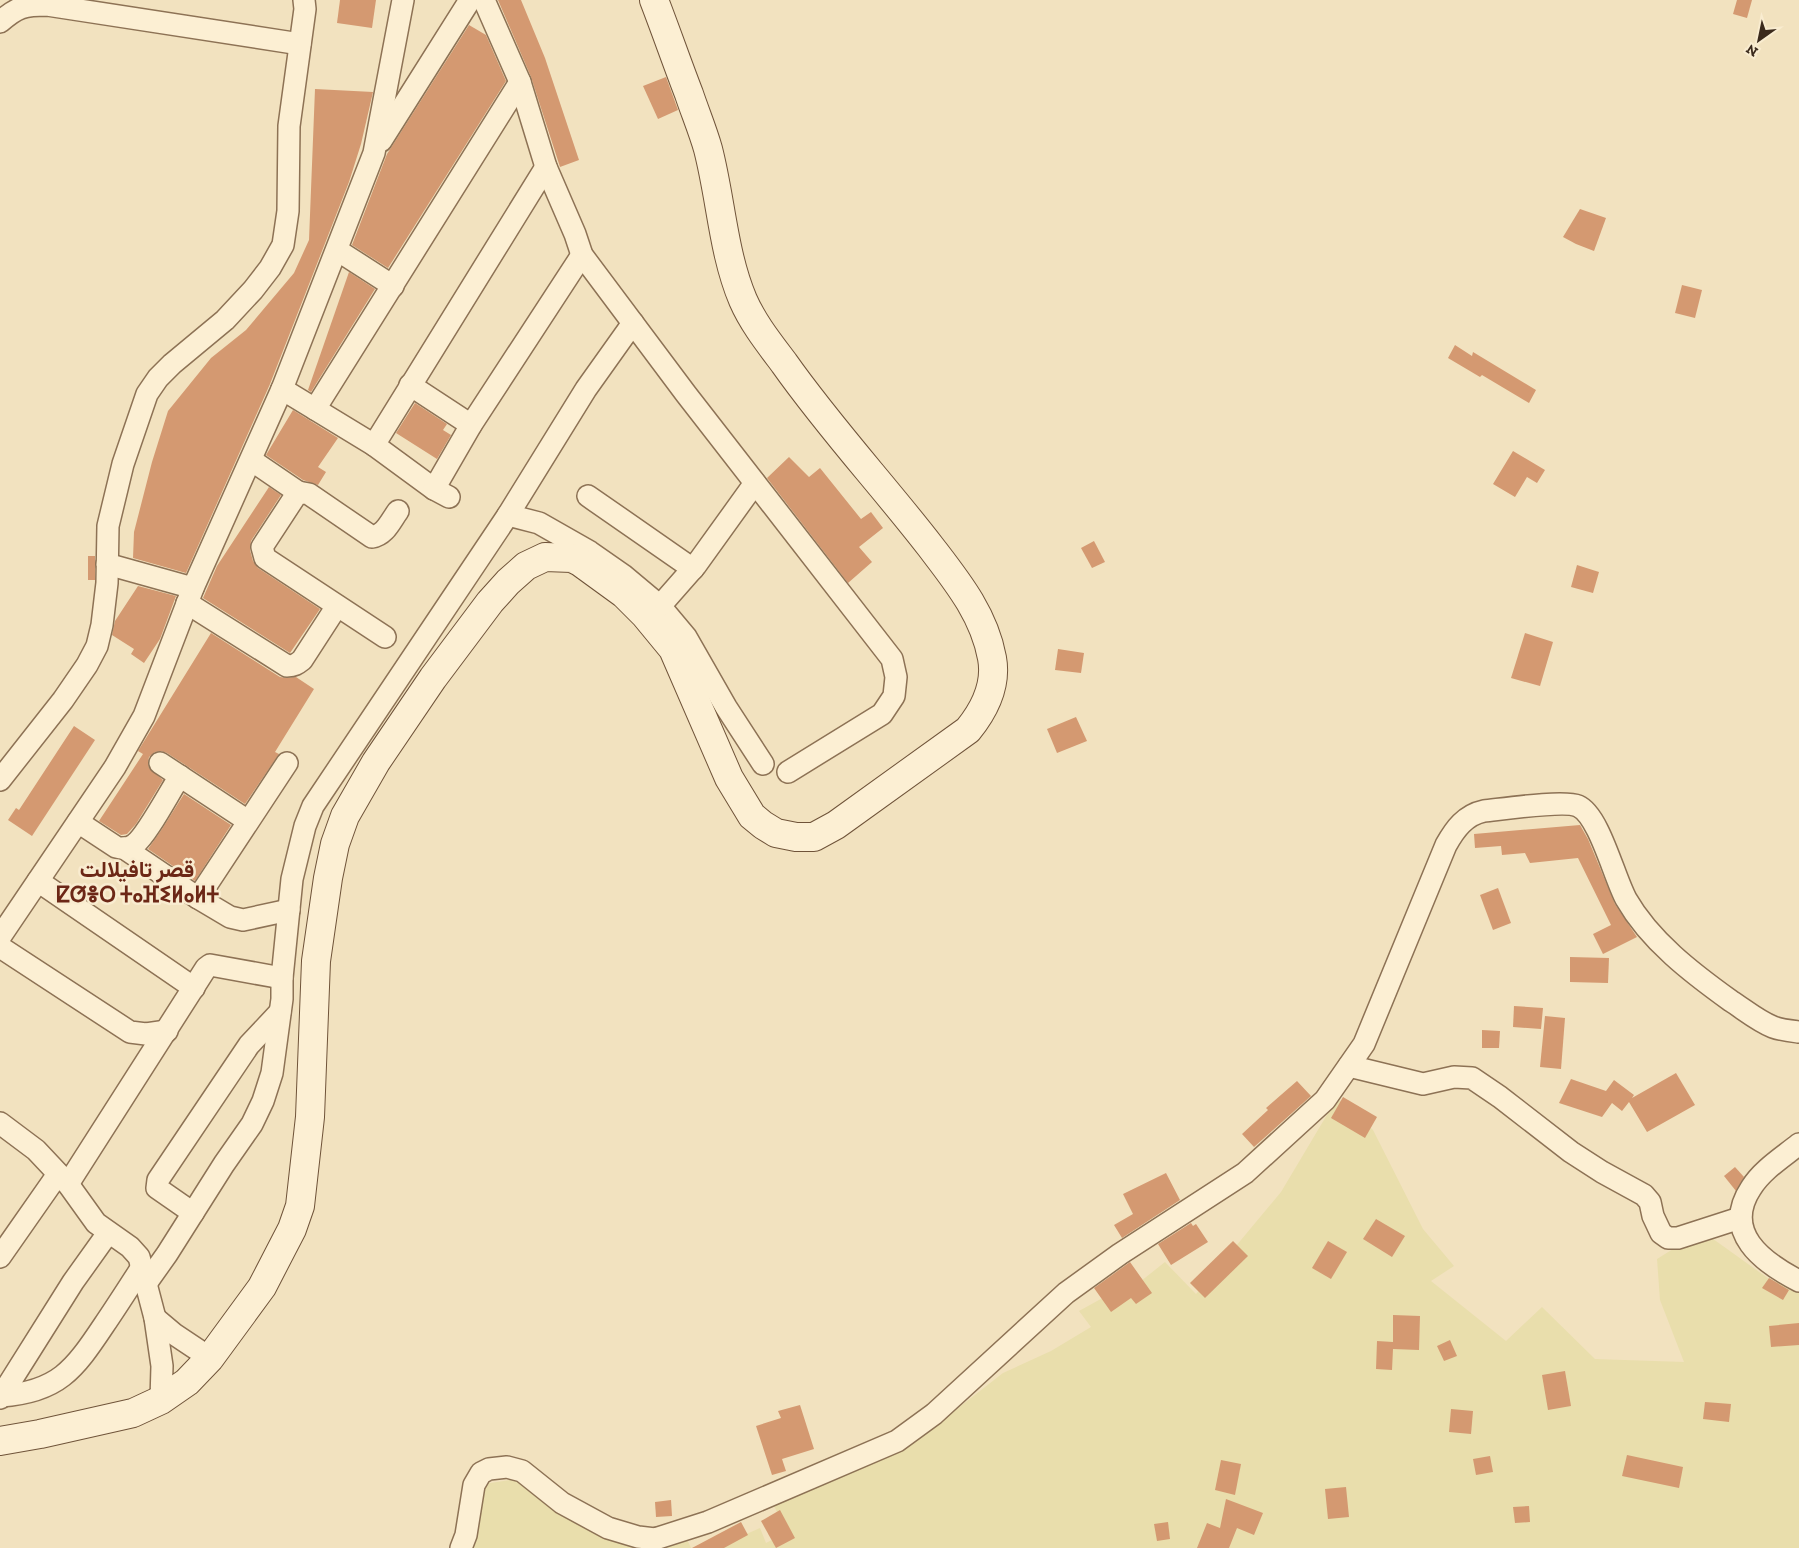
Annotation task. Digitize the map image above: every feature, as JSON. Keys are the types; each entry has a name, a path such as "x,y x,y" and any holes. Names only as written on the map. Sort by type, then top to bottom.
{"main road":[{"path":"0,1442 133,1413 161,1400 187,1382 210,1358 262,1287 292,1230 300,1206 310,1118 316,961 328,878 335,844 344,816 376,762 439,670 495,596 526,566 545,558 572,558 624,594 645,615 673,649 729,778 752,816 762,825 776,832 796,837 814,836 836,825 968,730 981,714 990,694 992,659 983,627 959,583 798,384 757,326 743,301 733,270 717,187 706,143 654,0"}],"street":[{"path":"0,780 63,700 93,655 102,625 108,526 123,464 147,394 158,378 172,364 225,320 253,290 270,268 283,245 288,211 289,126 305,9 304,0"},
{"path":"0,937 115,767 144,716 190,596 282,389 374,153 403,0"},
{"path":"374,153 470,0"},
{"path":"484,0 520,82 546,167 582,254 892,659 896,677 894,696 882,714 788,772"},
{"path":"0,22 15,9 28,5 47,5 300,44"},
{"path":"315,409 520,82"},
{"path":"374,444 546,167"},
{"path":"337,250 393,286"},
{"path":"282,389 374,444 442,493 471,425 582,254"},
{"path":"1,1397 37,1391 65,1376 82,1359 144,1276 167,1254 224,1164 252,1124 263,1101 272,1073 282,999 282,978 292,879 305,826 313,806 508,515 586,389 633,323"},
{"path":"410,384 471,425"},
{"path":"251,460 298,492 309,494 372,537 383,532 398,512"},
{"path":"660,606 692,569 756,483"},
{"path":"298,492 262,547 265,558 385,637"},
{"path":"588,496 692,569"},
{"path":"508,515 539,523 590,552 623,575 660,606 686,637 726,707 763,764"},
{"path":"107,564 190,596 283,663 292,666 302,660 337,606"},
{"path":"160,763 248,821"},
{"path":"198,898 287,763"},
{"path":"124,848 135,844 141,838 180,776"},
{"path":"461,1548 466,1535 474,1485 481,1473 489,1469 507,1467 522,1471 562,1502 608,1528 638,1537 655,1538 708,1522 897,1441 934,1414 1066,1293 1120,1254 1245,1173 1325,1100 1364,1044 1446,845 1457,828 1473,813 1557,804 1577,805 1589,814 1593,820 1626,898 1656,938 1703,980 1744,1010 1776,1028 1799,1032"},
{"path":"78,822 113,845 124,848 198,898 230,917 243,920 289,910"},
{"path":"38,881 194,988"},
{"path":"0,947 130,1032 146,1034 167,1031"},
{"path":"0,1257 63,1179 167,1031 206,968 210,965 282,978"},
{"path":"193,1213 157,1188 158,1180 249,1045 280,1012"},
{"path":"1348,1066 1423,1084 1454,1077 1472,1078 1500,1097 1571,1152 1644,1195 1650,1202 1653,1216 1661,1233 1668,1238 1678,1238 1740,1218"},
{"path":"0,1122 36,1150 63,1179 96,1224 130,1248 139,1257 155,1318 162,1366 161,1400"},
{"path":"1799,1144 1764,1173 1752,1186 1742,1207 1740,1218 1742,1230 1749,1243 1799,1290"},
{"path":"1,1397 73,1282 108,1233"},
{"path":"1772,1265 1799,1281"},
{"path":"155,1318 174,1334 210,1358"}],"shaded area":[{"path":"1337,1098 1373,1130 1423,1229 1454,1266 1431,1281 1506,1341 1542,1307 1595,1359 1684,1362 1660,1300 1657,1259 1702,1231 1769,1279 1799,1291 1799,1548 715,1548 760,1528 766,1543 787,1532 771,1500 843,1475 912,1444 1003,1373 1051,1351 1091,1327 1079,1311 1108,1295 1131,1289 1165,1262 1196,1294 1281,1192"},
{"path":"517,1479 608,1535 685,1535 691,1548 469,1548 484,1484"}],"building":[{"path":"340,0 376,0 372,28 337,23"},
{"path":"498,0 521,0 545,58 579,160 560,167 531,77"},
{"path":"1737,0 1752,0 1747,18 1733,14"},
{"path":"469,25 486,35 506,81 388,268 352,245 387,154"},
{"path":"666,77 678,110 658,119 643,86"},
{"path":"315,89 373,92 361,144 349,182 270,384 186,573 133,558 134,532 152,462 168,411 211,358 246,330 294,273 309,240"},
{"path":"1580,209 1606,218 1594,251 1563,237"},
{"path":"349,272 375,289 311,392 308,390"},
{"path":"1682,285 1702,290 1695,318 1675,313"},
{"path":"1455,345 1472,356 1473,352 1536,390 1529,403 1482,375 1480,377 1448,358"},
{"path":"415,403 447,424 443,430 451,435 437,459 396,433"},
{"path":"293,410 338,438 318,467 326,472 318,485 303,480 266,455"},
{"path":"1513,451 1545,470 1537,483 1527,477 1515,497 1493,484"},
{"path":"789,457 809,477 820,468 861,519 871,512 883,528 859,547 872,562 848,583 767,478"},
{"path":"269,487 281,495 251,541 250,550 253,561 258,568 320,609 290,653 203,598 217,566"},
{"path":"1094,541 1105,562 1092,568 1081,548"},
{"path":"88,556 95,556 95,580 88,580"},
{"path":"1577,565 1599,572 1593,593 1571,587"},
{"path":"138,586 176,596 160,639 144,663 131,654 134,649 112,635 115,621"},
{"path":"211,633 280,677 296,677 314,689 275,752 279,754 245,804 167,753 155,752 149,757 149,768 163,780 136,824 127,834 121,835 99,821 143,754 138,751"},
{"path":"1525,633 1553,642 1540,686 1511,678"},
{"path":"1058,649 1084,653 1081,673 1055,670"},
{"path":"1076,717 1087,741 1057,753 1047,729"},
{"path":"74,726 95,740 32,836 8,820 16,808 19,810"},
{"path":"184,794 231,825 195,881 148,849"},
{"path":"1580,825 1588,839 1615,904 1637,937 1603,954 1593,934 1611,925 1578,858 1530,863 1525,853 1502,855 1501,846 1475,848 1474,834"},
{"path":"1498,888 1511,923 1493,930 1480,895"},
{"path":"1570,957 1609,958 1608,983 1570,982"},
{"path":"1514,1006 1543,1008 1541,1029 1513,1027"},
{"path":"1545,1016 1565,1018 1561,1069 1540,1067"},
{"path":"1482,1030 1500,1031 1499,1048 1482,1048"},
{"path":"1676,1073 1695,1105 1647,1132 1629,1102 1622,1111 1612,1103 1602,1117 1559,1103 1571,1079 1606,1091 1614,1080 1634,1095 1632,1098"},
{"path":"1297,1081 1311,1096 1254,1147 1242,1134 1268,1110 1266,1108"},
{"path":"1343,1097 1377,1117 1365,1138 1331,1118"},
{"path":"1735,1167 1744,1177 1736,1191 1724,1176"},
{"path":"1166,1173 1180,1200 1122,1238 1114,1225 1133,1214 1123,1194"},
{"path":"1376,1219 1405,1236 1392,1257 1363,1239"},
{"path":"1191,1223 1193,1226 1196,1224 1208,1242 1171,1265 1158,1244"},
{"path":"1233,1241 1248,1256 1205,1298 1190,1283"},
{"path":"1328,1241 1347,1252 1331,1279 1312,1268"},
{"path":"1130,1262 1152,1293 1136,1304 1131,1298 1111,1312 1094,1288"},
{"path":"1769,1278 1789,1290 1783,1300 1762,1288"},
{"path":"1393,1315 1420,1316 1419,1350 1393,1349 1392,1370 1376,1369 1377,1341 1393,1342"},
{"path":"1799,1323 1799,1345 1771,1347 1769,1326"},
{"path":"1450,1340 1457,1356 1444,1361 1437,1346"},
{"path":"1565,1371 1571,1406 1548,1410 1542,1375"},
{"path":"1705,1402 1731,1404 1729,1422 1703,1419"},
{"path":"800,1405 814,1449 782,1459 786,1471 772,1475 756,1426 781,1418 778,1411"},
{"path":"1451,1409 1473,1411 1471,1434 1449,1432"},
{"path":"1627,1455 1683,1467 1679,1488 1622,1476"},
{"path":"1490,1456 1493,1472 1476,1475 1473,1459"},
{"path":"1221,1460 1241,1464 1235,1495 1215,1490"},
{"path":"1346,1487 1349,1517 1328,1519 1325,1489"},
{"path":"1226,1499 1263,1513 1254,1535 1237,1528 1229,1548 1197,1548 1207,1523 1220,1528"},
{"path":"671,1500 672,1516 656,1517 655,1502"},
{"path":"1529,1506 1530,1522 1515,1523 1513,1507"},
{"path":"780,1510 795,1538 776,1548 761,1521"},
{"path":"741,1522 748,1535 724,1548 692,1548"},
{"path":"1168,1522 1170,1539 1157,1541 1154,1524"}],"district":[{"name":"قصر تافيلالت ⵇⵚⴻⵔ ⵜⴰⴼⵉⵍⴰⵍⵜ","path":"137,882"}]}
